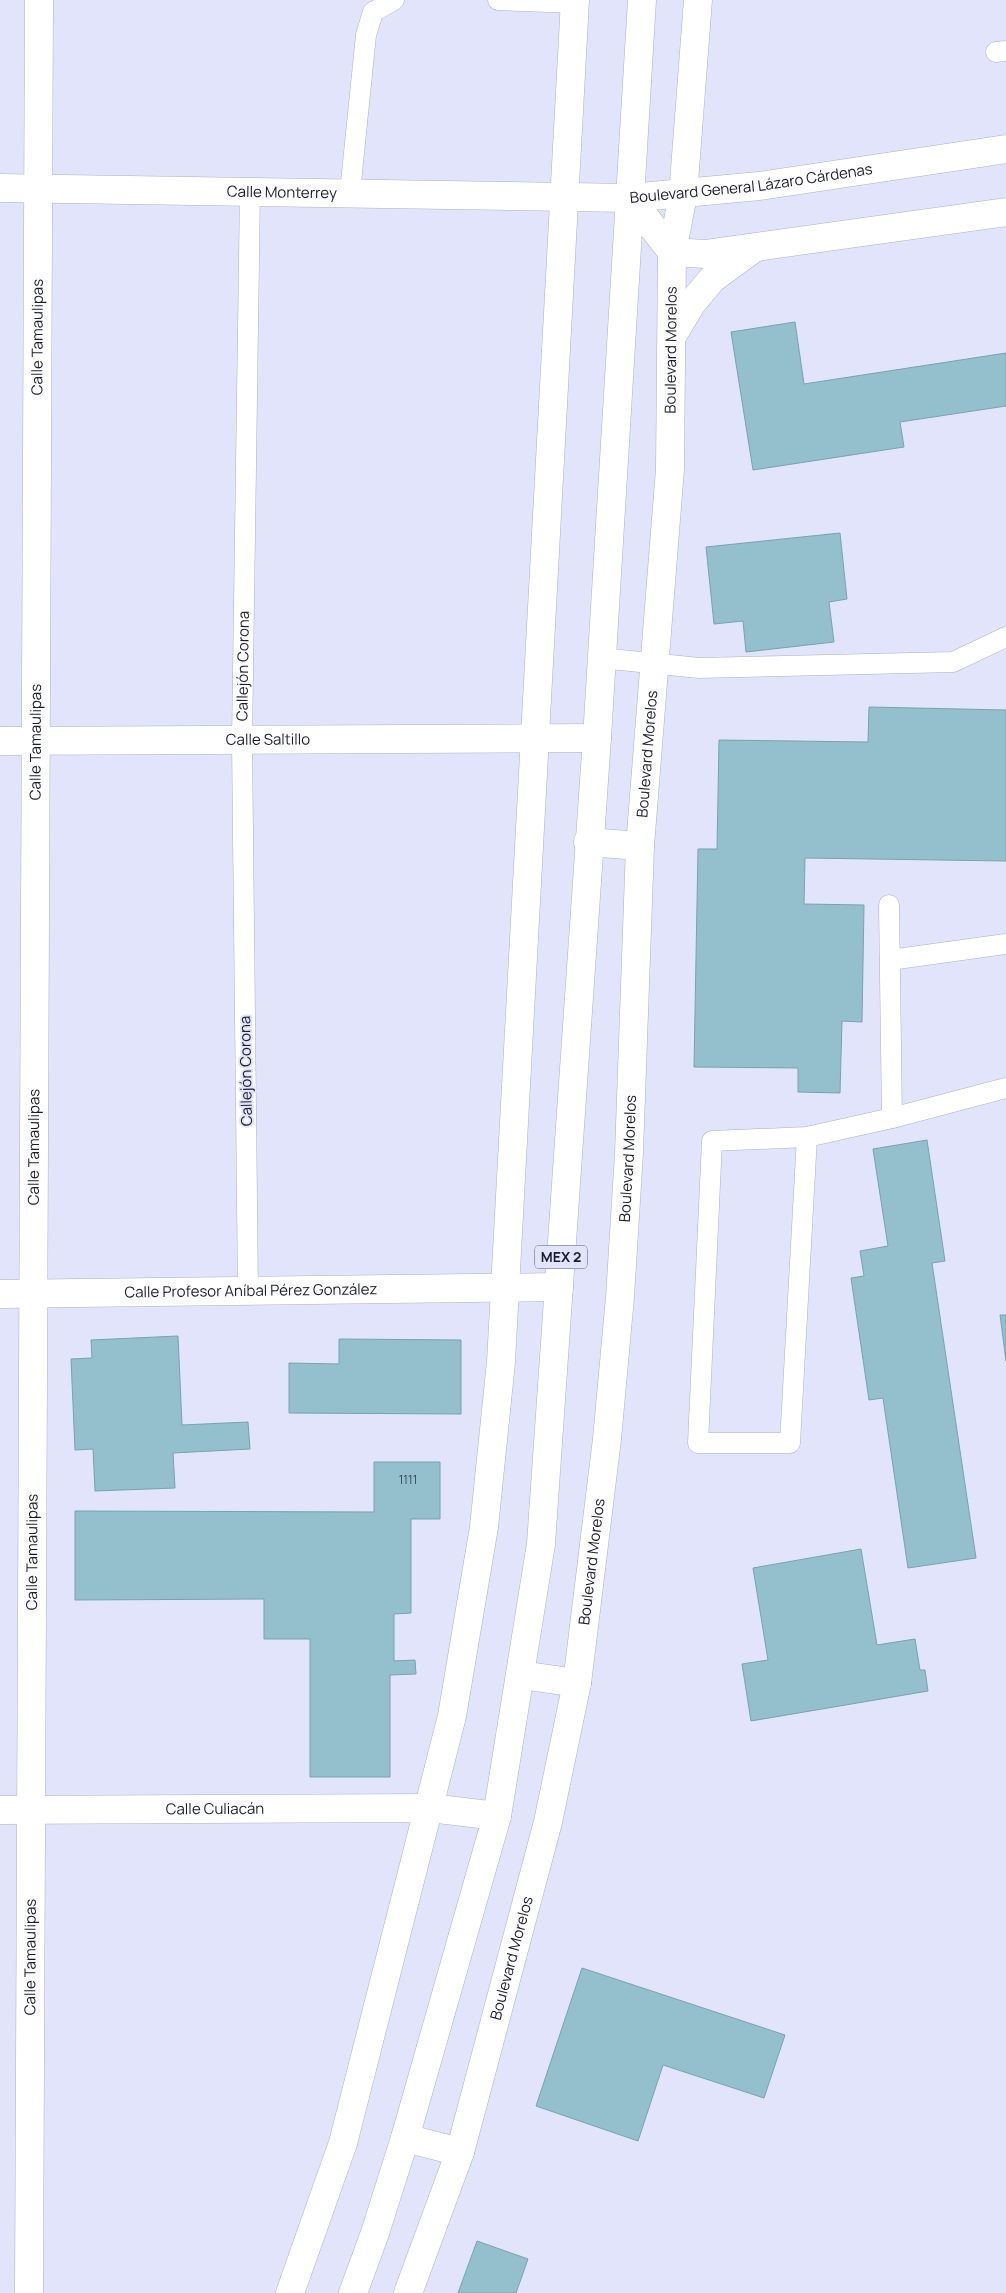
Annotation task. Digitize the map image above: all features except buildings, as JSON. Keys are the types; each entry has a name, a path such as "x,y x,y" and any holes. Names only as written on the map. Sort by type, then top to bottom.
{"street":[{"name":"Calle Tamaulipas","path":"29,2293 40,188 39,0"},
{"name":"MEX 2","path":"353,2293 375,2233 405,2138 497,1816 541,1544 588,842 597,738 642,0"},
{"name":"Boulevard Morelos","path":"408,2293 460,2152 548,1822 577,1683 607,1439 620,1297 628,1153 640,846 670,469 672,252 683,195 698,0"},
{"path":"290,2293 343,2143 430,1808 452,1716 484,1527 501,1362 575,1"},
{"name":"Boulevard General Lázaro Cárdenas","path":"630,198 683,195 759,186 1006,149"},
{"name":"Calle Monterrey","path":"0,188 250,190 630,198"},
{"name":"Boulevard General Lázaro Cárdenas","path":"630,198 672,252"},
{"path":"672,252 705,254 1006,212"},
{"path":"672,336 692,303 712,279 755,247"},
{"name":"Calle Saltillo","path":"0,741 597,738"},
{"path":"588,842 640,846"},
{"name":"Calle Profesor Aníbal Pérez González","path":"0,1294 559,1287"},
{"path":"521,1675 577,1683"},
{"name":"Calle Culiacán","path":"0,1810 430,1808 497,1816"},
{"path":"405,2138 460,2152"}],"lane":[{"path":"350,192 366,35 373,12 394,0"},
{"path":"498,0 575,1"},
{"name":"Callejón Corona","path":"248,1292 242,741 250,190"},
{"path":"601,658 699,668 953,662 1006,637"},
{"path":"889,905 892,1118"},
{"path":"890,960 1006,944"},
{"path":"808,1137 790,1443 698,1443 712,1141 808,1137 892,1118 1006,1088"}]}
